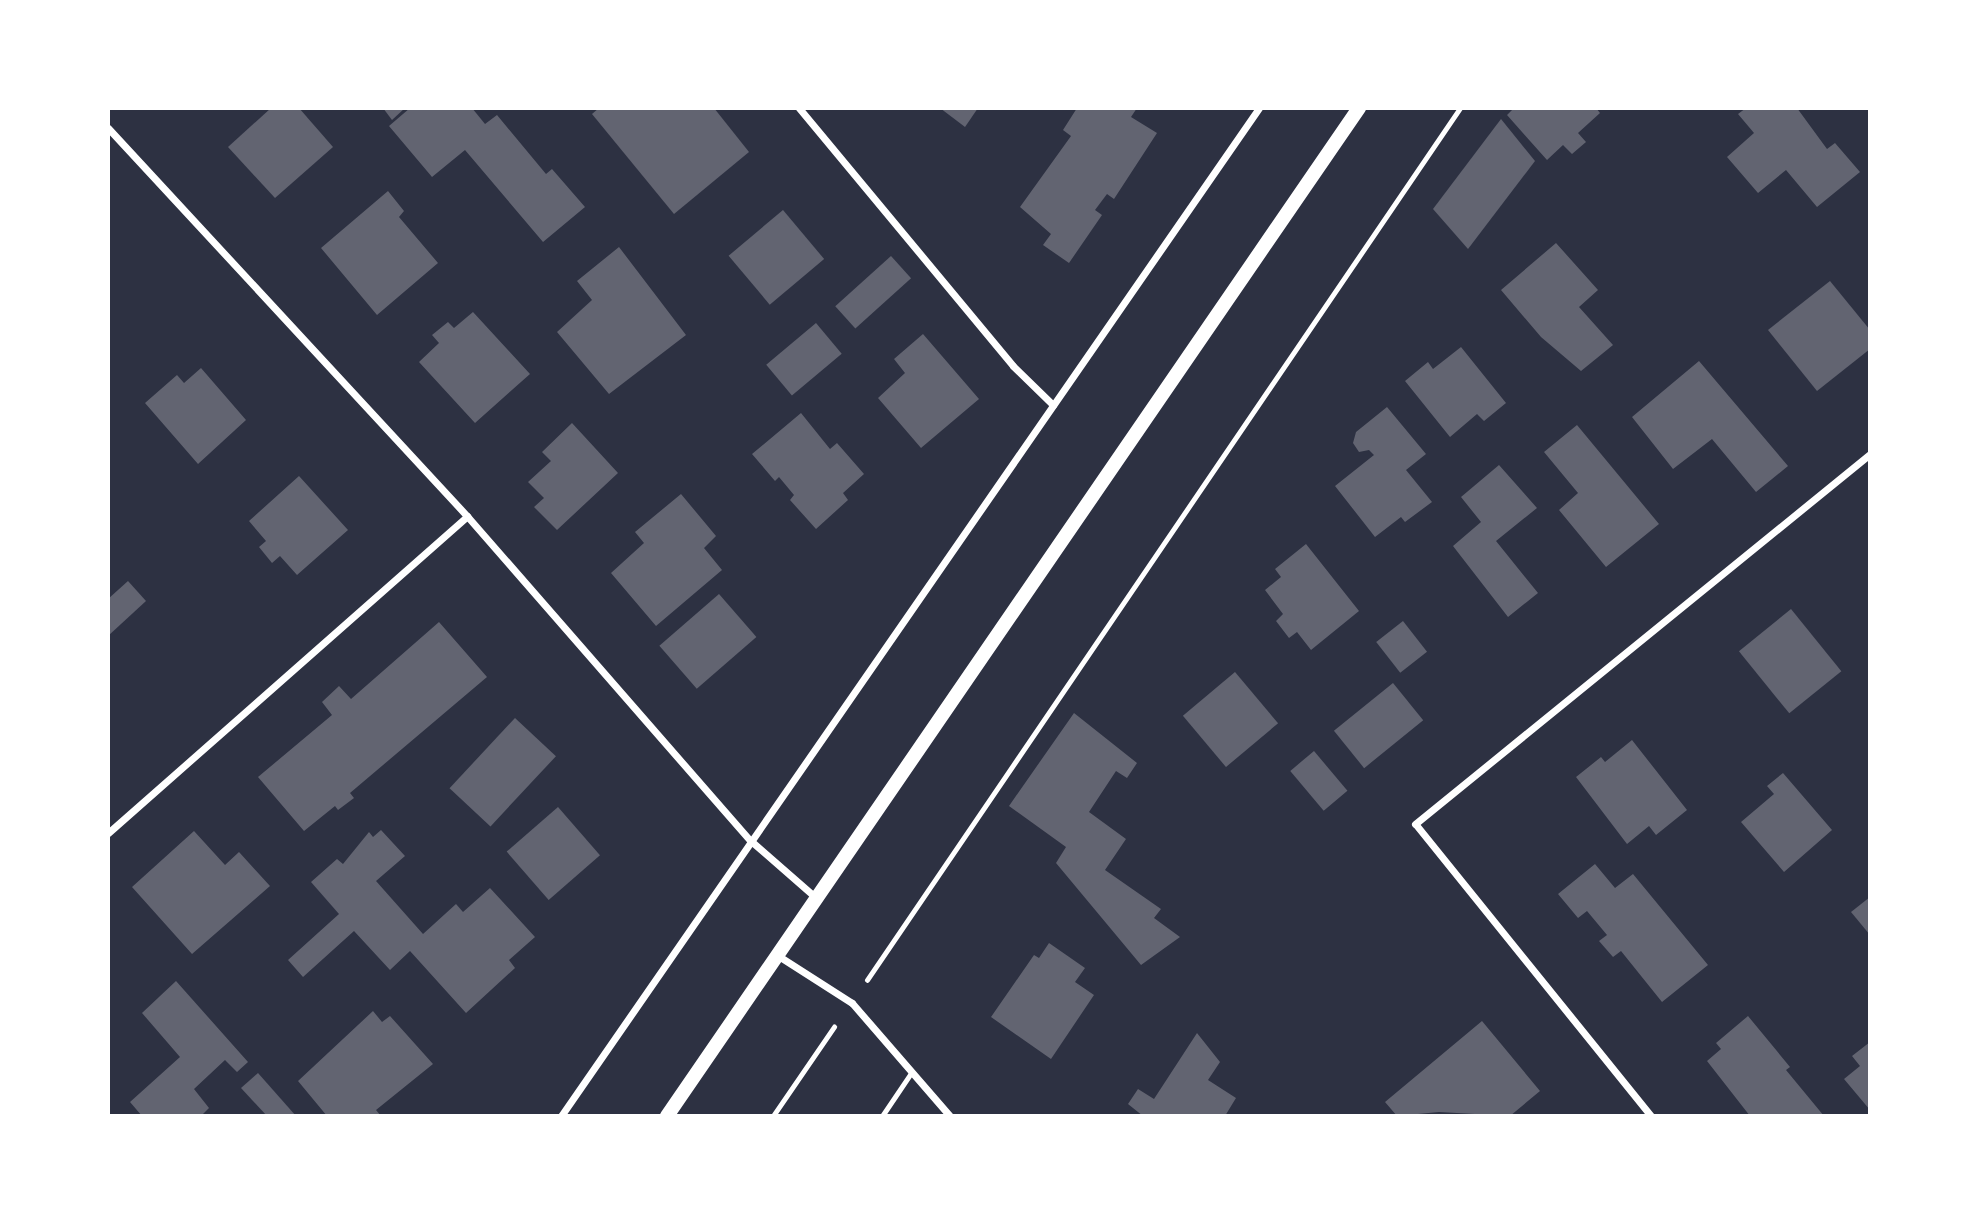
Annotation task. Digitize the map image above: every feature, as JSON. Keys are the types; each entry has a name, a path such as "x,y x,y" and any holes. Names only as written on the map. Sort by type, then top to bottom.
{"main road":[{"path":"667,1115 1359,108"}],"street":[{"path":"799,108 1013,366 1053,405"},
{"path":"561,1115 1259,108"},
{"path":"108,128 467,516 751,841 815,897"},
{"path":"1651,1115 1415,824 1870,454"},
{"path":"108,834 467,516"},
{"path":"776,955 852,1003 950,1115"}],"lane":[{"path":"881,1115 911,1073"}],"path":[{"path":"773,1115 852,1003 1460,108"}],"building":[{"path":"271,108 299,108 333,147 275,198 228,147"},
{"path":"383,108 405,108 392,120"},
{"path":"410,108 472,108 485,124 497,115 546,174 552,169 585,207 543,242 465,150 432,177 389,126"},
{"path":"599,108 714,108 749,152 674,214 592,114"},
{"path":"940,108 978,108 965,127"},
{"path":"1077,108 1137,108 1131,117 1157,133 1114,199 1107,194 1095,210 1102,215 1069,263 1043,245 1051,234 1020,207 1071,136 1063,130"},
{"path":"1514,108 1596,108 1600,113 1578,133 1586,142 1572,154 1563,145 1547,160 1507,115"},
{"path":"1746,108 1797,108 1827,149 1835,143 1860,172 1817,207 1786,170 1758,193 1727,157 1754,133 1738,114"},
{"path":"1501,119 1535,161 1468,249 1433,209"},
{"path":"388,191 404,211 399,217 438,263 377,315 321,248"},
{"path":"783,210 824,259 770,305 729,256"},
{"path":"1556,243 1598,290 1579,307 1613,345 1581,371 1541,337 1501,290"},
{"path":"619,247 686,335 609,394 557,332 592,300 577,281"},
{"path":"891,256 911,278 855,328 835,306"},
{"path":"1830,281 1870,330 1870,349 1817,391 1768,330"},
{"path":"473,312 530,374 475,423 419,362 439,343 432,335 448,322 454,328"},
{"path":"816,323 842,354 792,395 766,365"},
{"path":"923,334 979,399 921,448 878,398 905,373 894,359"},
{"path":"1461,347 1506,403 1484,421 1477,414 1450,437 1405,381 1428,362 1433,369"},
{"path":"1699,361 1788,466 1756,492 1712,439 1673,469 1632,417"},
{"path":"201,368 246,420 198,464 145,403 177,375 184,383"},
{"path":"1387,407 1426,454 1406,470 1432,502 1405,522 1401,517 1375,537 1335,486 1374,455 1369,450 1359,452 1353,443 1356,432"},
{"path":"801,413 830,449 837,443 864,474 843,493 848,500 816,529 790,500 794,495 779,477 775,481 752,454"},
{"path":"572,423 618,473 557,530 534,507 544,498 528,482 551,461 542,452"},
{"path":"1577,425 1659,524 1606,567 1559,510 1578,493 1544,452"},
{"path":"1499,465 1537,508 1496,541 1538,593 1508,617 1453,546 1481,522 1461,497"},
{"path":"299,476 348,530 297,575 280,556 272,563 259,547 266,541 249,521"},
{"path":"681,494 716,536 704,548 722,570 656,626 611,573 644,543 635,532"},
{"path":"1306,544 1359,611 1311,650 1297,632 1289,638 1276,621 1283,614 1265,590 1281,577 1275,569"},
{"path":"128,581 146,601 108,636 108,599"},
{"path":"719,594 756,637 697,689 659,646"},
{"path":"1791,609 1841,671 1789,713 1739,651"},
{"path":"1403,621 1427,652 1400,673 1376,642"},
{"path":"439,622 487,677 350,793 354,798 338,810 335,806 304,831 258,777 332,715 322,702 339,686 351,699"},
{"path":"1235,672 1278,723 1226,767 1183,716"},
{"path":"1393,683 1423,720 1364,768 1334,731"},
{"path":"1074,713 1137,763 1127,778 1116,771 1089,812 1126,839 1105,870 1161,909 1154,918 1180,937 1141,965 1056,863 1066,847 1009,806"},
{"path":"515,718 556,756 490,826 450,788"},
{"path":"1632,740 1687,810 1656,835 1649,826 1627,844 1576,777 1601,757 1605,762"},
{"path":"1314,751 1347,791 1324,811 1290,771"},
{"path":"1783,773 1832,830 1784,872 1741,822 1774,794 1767,786"},
{"path":"558,807 600,855 549,900 507,852"},
{"path":"381,830 405,856 376,881 423,934 456,904 463,912 490,888 535,937 509,960 515,968 466,1013 410,951 390,970 354,931 303,977 288,960 339,914 311,882 337,859 343,864 369,832 373,837"},
{"path":"194,831 225,865 239,852 270,886 192,954 132,887"},
{"path":"1595,864 1615,888 1633,874 1708,965 1662,1002 1621,951 1613,957 1599,941 1607,935 1587,911 1578,918 1558,894"},
{"path":"1870,897 1870,935 1851,912"},
{"path":"1049,943 1085,968 1075,982 1094,995 1051,1059 991,1017 1034,955 1039,958"},
{"path":"176,981 248,1062 237,1072 225,1060 194,1089 209,1108 201,1116 142,1116 130,1102 180,1057 142,1013"},
{"path":"373,1011 382,1022 390,1016 433,1064 376,1110 381,1116 327,1116 298,1081"},
{"path":"1748,1016 1790,1067 1786,1070 1824,1116 1750,1116 1707,1061 1721,1049 1716,1043"},
{"path":"1482,1021 1540,1091 1510,1116 1439,1112 1397,1116 1385,1102"},
{"path":"1197,1033 1220,1062 1208,1080 1236,1098 1225,1116 1143,1116 1128,1104 1138,1089 1154,1099"},
{"path":"1870,1042 1870,1110 1844,1079 1860,1066 1852,1056"},
{"path":"258,1073 296,1116 267,1116 241,1088"}]}
